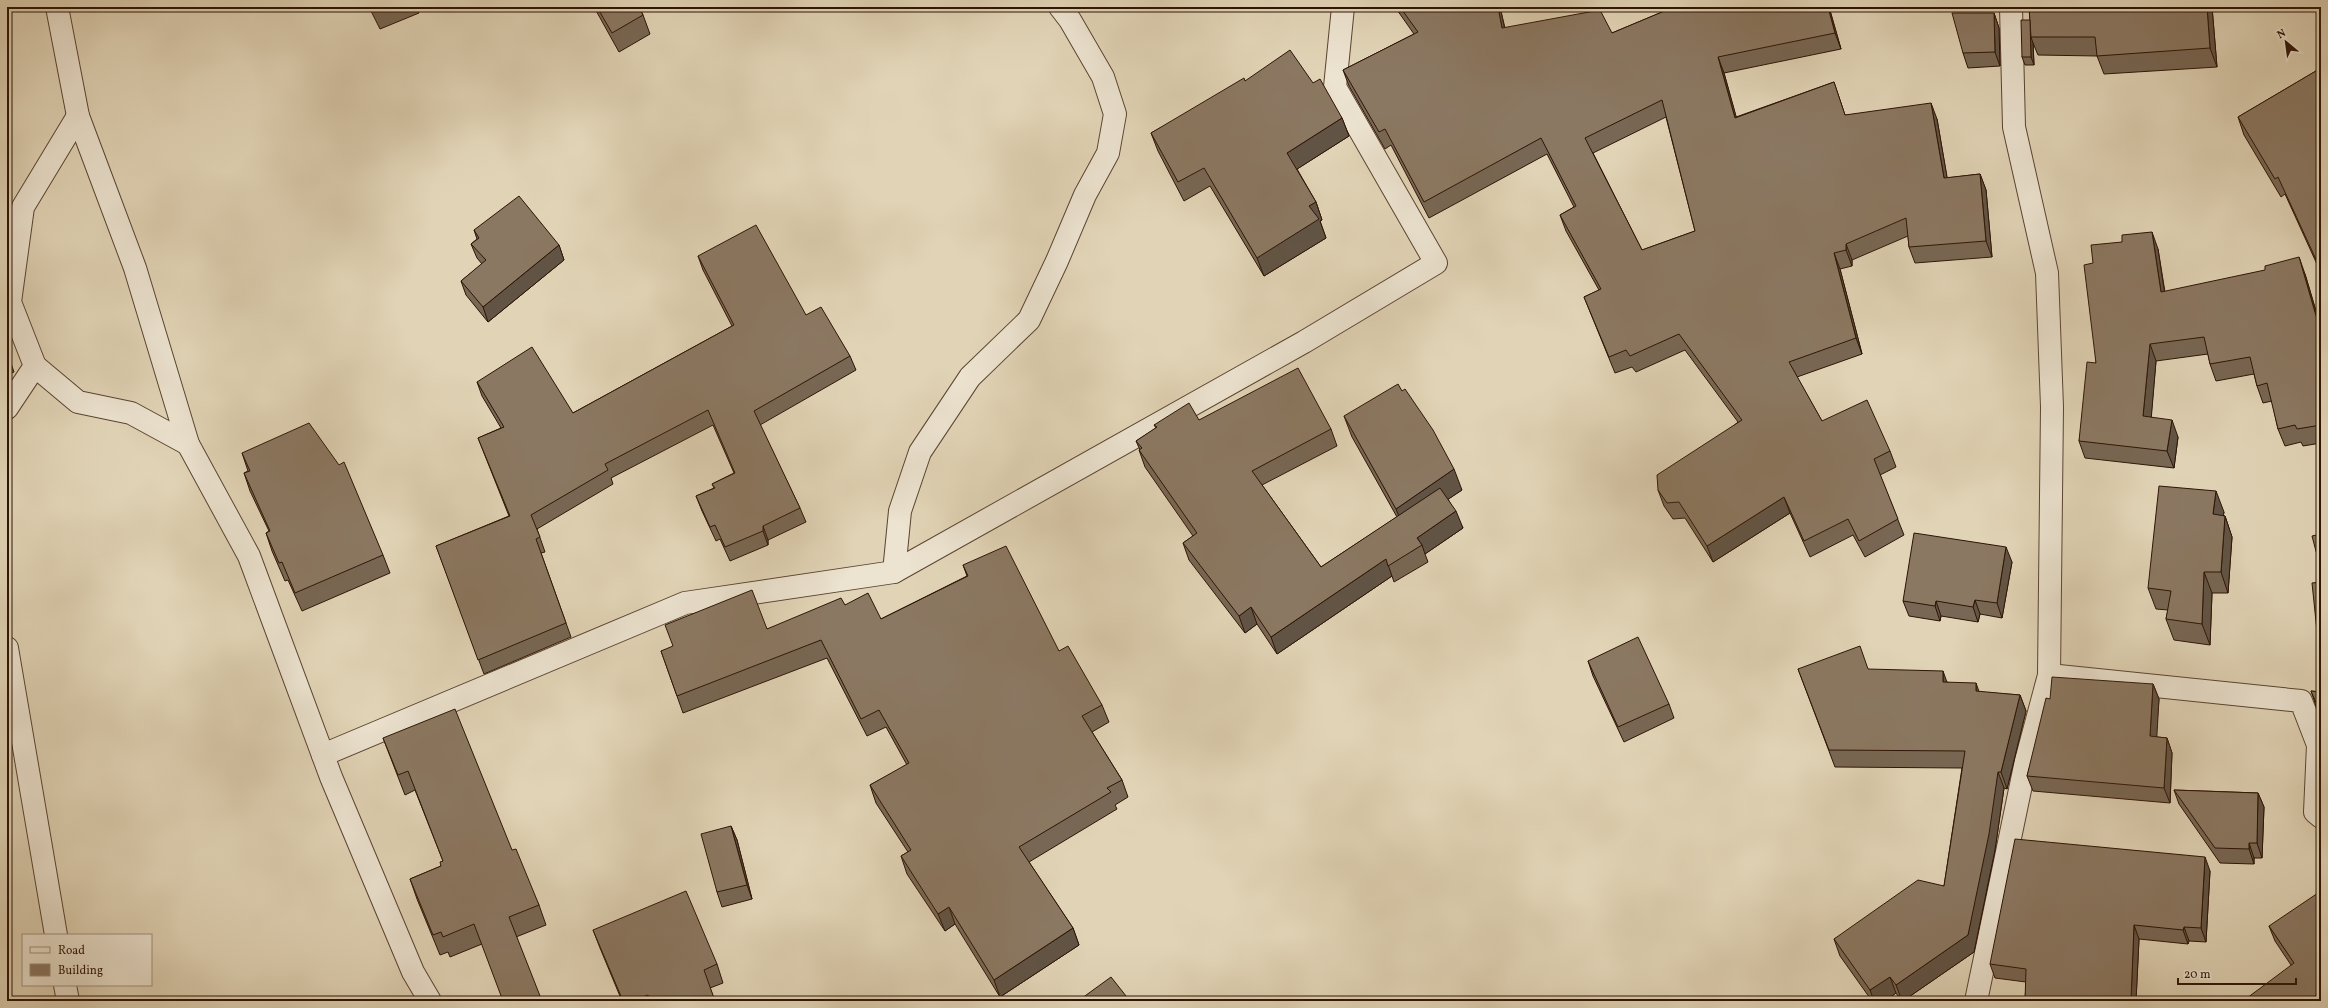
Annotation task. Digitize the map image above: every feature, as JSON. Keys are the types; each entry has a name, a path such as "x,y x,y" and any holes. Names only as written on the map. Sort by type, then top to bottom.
{"street":[{"path":"57,7 78,116 135,268 188,444 249,556 323,755 413,972 430,1001"},
{"path":"894,572 900,511 920,452 970,377 1028,320 1057,261 1085,195 1108,153 1115,114 1103,77 1060,7"},
{"path":"323,755 685,603 894,572 1304,342 1436,263 1335,87 1343,7"},
{"path":"1976,1001 2026,761 2049,675 2052,407 2047,273 2014,127 2011,7"},
{"path":"78,116 23,207 10,302 35,366 78,402 131,413 188,444"},
{"path":"7,408 35,366"},
{"path":"7,648 56,934"},
{"path":"2049,675 2301,701 2318,744 2315,812 2321,817"},
{"path":"65,986 68,1001"}],"building":[{"path":"371,7 380,7 373,10"},
{"path":"597,7 639,7 643,15 612,33"},
{"path":"1400,7 1498,7 1502,28 1600,10 1612,33 1674,7 1828,7 1835,33 1718,57 1735,118 1834,82 1845,115 1931,103 1944,178 1980,174 1986,241 1909,247 1906,218 1846,244 1846,250 1834,253 1856,338 1789,362 1822,421 1867,400 1890,451 1874,459 1898,519 1859,541 1848,519 1804,541 1784,497 1707,546 1679,502 1667,503 1658,490 1657,475 1742,420 1679,334 1630,356 1626,350 1609,357 1584,297 1601,289 1560,215 1576,206 1541,138 1424,202 1385,129 1379,132 1343,70 1418,32","holes":["1662,100 1695,231 1642,250 1585,138"]},
{"path":"2029,7 2207,7 2210,48 2097,56 2095,37 2031,37"},
{"path":"1952,13 1994,13 1995,52 1963,53"},
{"path":"2021,20 2030,20 2031,57 2022,57"},
{"path":"1290,50 1313,83 1320,79 1342,118 1287,153 1316,202 1309,206 1319,219 1257,258 1204,168 1178,182 1151,133 1244,78 1245,81"},
{"path":"2321,68 2321,265 2319,266 2278,177 2275,179 2238,117"},
{"path":"519,196 559,245 483,307 461,281 486,260 471,244 479,238 474,230"},
{"path":"756,225 806,315 821,307 850,356 754,411 800,508 763,526 763,531 725,547 715,525 710,527 696,496 715,488 712,484 735,473 708,410 605,464 608,470 531,515 540,537 536,539 566,623 478,660 436,546 510,516 478,438 504,427 477,382 532,347 573,413 734,325 698,256"},
{"path":"2152,232 2161,292 2265,270 2265,266 2299,257 2321,333 2321,425 2297,429 2295,425 2278,429 2267,383 2257,386 2250,357 2210,364 2204,337 2150,344 2143,416 2172,420 2167,451 2079,441 2087,362 2096,363 2084,265 2093,263 2091,245 2122,242 2122,235"},
{"path":"1298,368 1331,429 1252,471 1321,567 1440,488 1456,511 1417,538 1422,545 1388,566 1386,559 1271,637 1251,607 1239,616 1183,543 1197,533 1139,450 1142,448 1136,441 1157,427 1154,425 1189,403 1199,420"},
{"path":"1398,384 1402,391 1405,389 1433,430 1454,469 1396,509 1344,416"},
{"path":"309,423 339,465 344,462 383,555 295,593 282,562 279,563 266,533 270,531 244,473 250,471 242,453"},
{"path":"2159,486 2216,491 2213,514 2225,516 2221,572 2204,572 2202,624 2166,619 2171,591 2148,588"},
{"path":"1914,533 2006,547 1997,603 1975,600 1973,607 1936,601 1935,606 1903,601"},
{"path":"2321,534 2321,570 2312,536"},
{"path":"1006,546 1059,651 1068,646 1102,705 1082,716 1122,780 1107,788 1111,792 1019,847 1073,928 994,980 949,907 938,914 901,856 911,850 870,785 909,763 879,710 861,719 821,640 677,696 661,651 673,646 665,625 752,590 767,629 841,598 845,605 868,593 881,619 968,576 963,565"},
{"path":"2321,582 2321,641 2318,641 2312,583"},
{"path":"1638,637 1669,704 1618,727 1588,661"},
{"path":"1860,646 1868,669 1943,671 1943,682 1976,683 1976,691 2020,695 2001,772 1998,772 1989,834 1968,935 1896,985 1890,977 1870,990 1834,939 1918,880 1944,886 1965,751 1829,750 1798,669"},
{"path":"2052,677 2153,684 2150,736 2167,738 2164,788 2027,776 2046,698 2050,699"},
{"path":"2311,691 2321,692 2321,714"},
{"path":"455,709 512,850 516,849 539,905 509,917 542,1001 503,1001 474,924 443,937 441,932 433,935 410,879 441,866 440,862 443,861 408,771 398,775 383,738"},
{"path":"2174,790 2258,793 2257,843 2249,843 2249,849 2215,848"},
{"path":"731,826 747,885 717,892 701,834"},
{"path":"2015,839 2205,857 2201,928 2184,927 2183,930 2134,925 2131,1001 2025,1001 2026,969 1990,964"},
{"path":"686,891 717,964 704,970 715,1001 650,1001 648,995 633,1001 623,1001 593,930"},
{"path":"2321,891 2321,992 2308,1001 2243,1001 2294,963 2269,926"},
{"path":"1111,977 1130,1001 1078,1001"}]}
